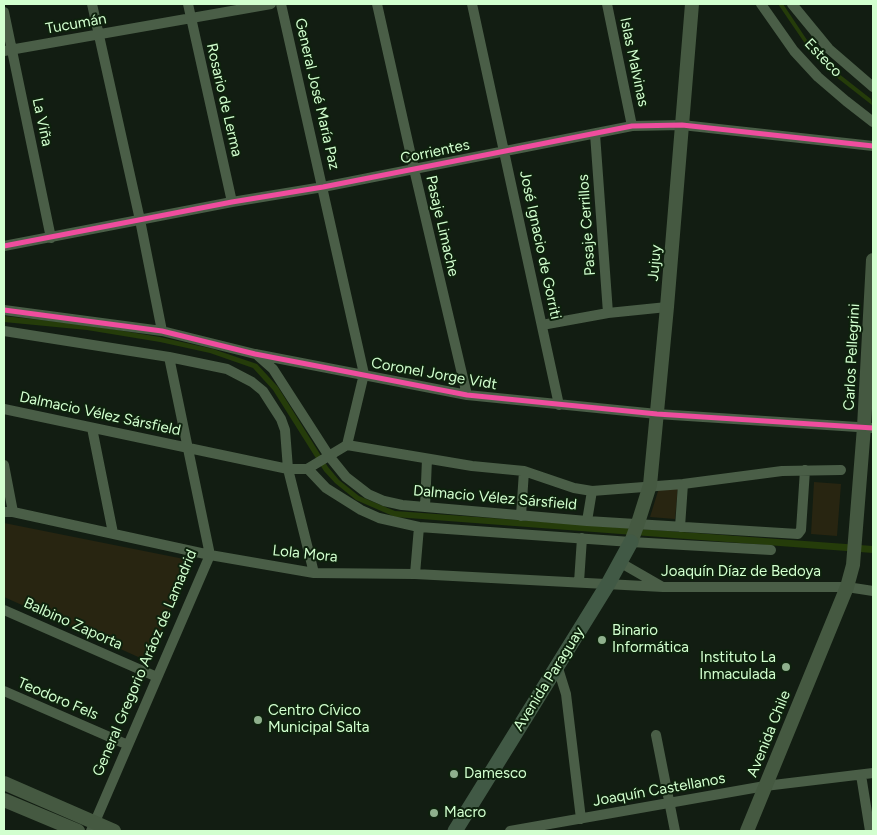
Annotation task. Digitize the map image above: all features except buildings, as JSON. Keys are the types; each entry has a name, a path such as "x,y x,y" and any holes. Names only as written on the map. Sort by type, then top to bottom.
{"main road":[{"name":"Jujuy","path":"638,524 650,485 668,307 692,4"},
{"name":"Carlos Pellegrini","path":"853,565 861,456 869,428 873,260"},
{"name":"Avenida Paraguay","path":"455,831 621,563 638,524"},
{"name":"Avenida Chile","path":"747,831 847,587 853,565"},
{"path":"4,783 93,827 114,831"},
{"path":"4,800 78,831"}],"street":[{"path":"92,4 140,220 162,331"},
{"name":"Rosario de Lerma","path":"188,4 232,202"},
{"name":"Tucumán","path":"8,50 271,4"},
{"name":"General José María Paz","path":"281,4 364,374 347,445"},
{"name":"Pasaje Limache","path":"377,4 466,395"},
{"name":"José Ignacio de Gorriti","path":"472,4 559,405"},
{"name":"Islas Malvinas","path":"607,4 632,126"},
{"name":"Esteco","path":"761,4 794,51 818,77 873,122"},
{"name":"Esteco","path":"792,4 829,49 873,87"},
{"name":"La Viña","path":"4,12 8,50 51,238"},
{"name":"Corrientes","path":"4,246 232,202 323,187 632,126 682,125 873,146"},
{"name":"Pasaje Cerrillos","path":"595,134 608,313"},
{"path":"542,325 608,313 668,307"},
{"name":"Coronel Jorge Vidt","path":"4,310 162,331 255,354 466,395 657,414 869,428"},
{"path":"4,331 169,357 227,369 246,378 263,391 281,419 285,430 288,470 314,574"},
{"name":"Dalmacio Vélez Sársfield","path":"255,354 273,369 329,456 346,477 368,494 384,501 402,505 587,521 798,534 801,530 805,470"},
{"name":"General Gregorio Aráoz de Lamadrid","path":"93,827 210,555 186,448 169,357"},
{"name":"Dalmacio Vélez Sársfield","path":"4,409 288,470 311,468"},
{"path":"92,428 113,533"},
{"path":"771,550 419,527 379,518 361,510 326,488 311,468 347,445 472,466 524,470 574,488 592,490 683,484 782,471 841,470"},
{"path":"425,507 427,459"},
{"path":"4,465 8,512"},
{"path":"521,516 524,470"},
{"path":"680,527 683,484"},
{"path":"587,521 592,490"},
{"name":"Lola Mora","path":"8,512 210,555 314,574 415,574 608,584"},
{"path":"415,574 419,527"},
{"path":"579,582 582,538"},
{"path":"621,563 663,586"},
{"name":"Joaquín Díaz de Bedoya","path":"608,584 847,587 873,591"},
{"name":"Balbino Zaporta","path":"4,610 157,677"},
{"path":"557,665 566,694 581,819"},
{"name":"Teodoro Fels","path":"4,692 128,745"},
{"path":"656,735 675,831"},
{"name":"Joaquín Castellanos","path":"510,831 765,786 873,773"},
{"path":"861,775 870,831"}],"shaded area":[{"path":"778,4 783,4 809,43 834,70 871,99 872,105 831,73 806,45"},
{"path":"4,316 87,325 160,337 213,349 257,364 278,387 328,467 339,480 359,496 395,511 873,546 873,553 395,517 356,500 335,483 324,471 273,390 253,368 210,353 160,342 87,330 4,322"},
{"path":"814,482 841,484 837,536 811,534"},
{"path":"678,487 675,519 650,517 659,488"},
{"path":"4,523 189,560 191,565 150,657 145,660 4,597"}],"cycle path":[{"path":"4,246 232,202 323,187 632,126 682,125 873,146"},
{"path":"4,310 162,331 255,354 467,395 657,414 873,428"}],"place":[{"name":"Binario Informática","path":"602,640"},
{"name":"Instituto La Inmaculada","path":"786,667"},
{"name":"Centro Cívico Municipal Salta","path":"258,720"},
{"name":"Damesco","path":"454,774"},
{"name":"Macro","path":"434,813"}]}
